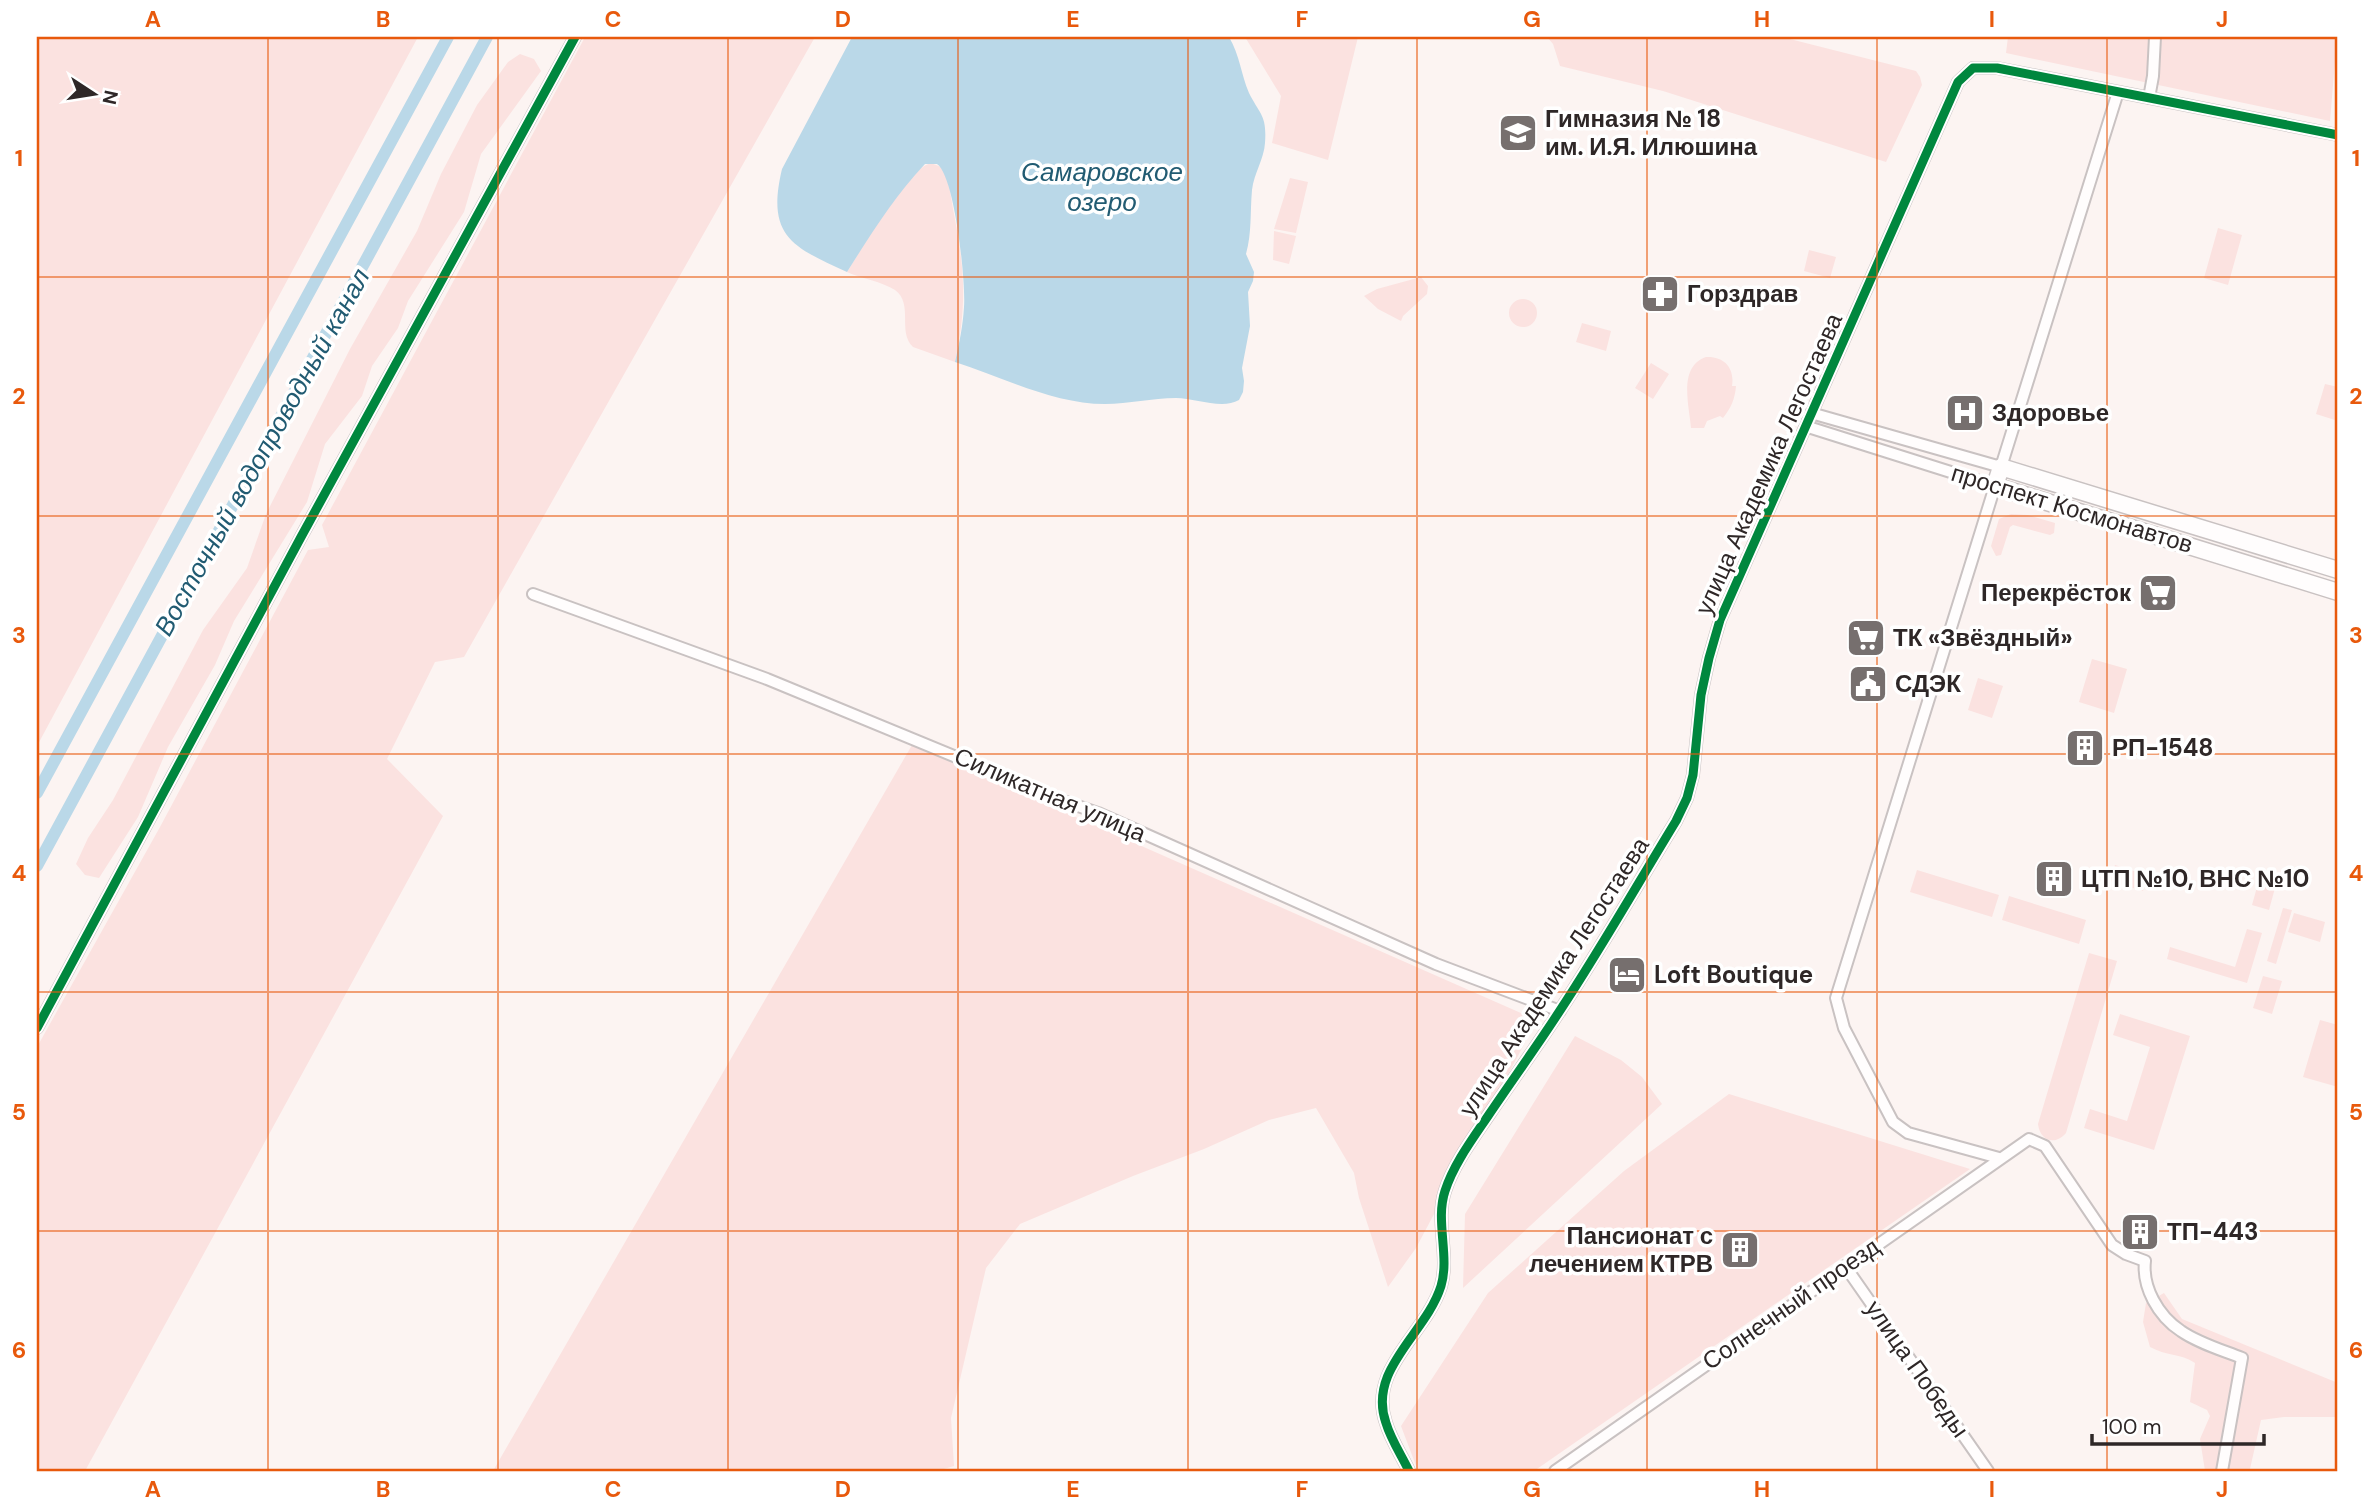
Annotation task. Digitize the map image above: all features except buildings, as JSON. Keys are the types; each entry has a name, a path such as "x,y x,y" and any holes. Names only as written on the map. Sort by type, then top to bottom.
{"street":[{"path":"37,1028 288,561 575,37"},
{"path":"2149,98 2155,37"},
{"name":"улица Академика Легостаева","path":"1409,1471 1386,1423 1382,1402 1387,1373 1425,1320 1442,1283 1444,1193 1475,1136 1560,1011 1676,821 1687,798 1698,748 1701,695 1720,620 1958,82 1973,68 1997,68 2118,92"},
{"path":"1999,1158 1908,1133 1893,1122 1844,1028 1836,998 2118,92 2338,135"},
{"name":"проспект Космонавтов","path":"1811,413 2001,467 2338,570"},
{"name":"проспект Космонавтов","path":"1805,426 2338,592"},
{"name":"Силикатная улица","path":"533,594 767,679 1098,813 1436,964 1560,1011"},
{"name":"Солнечный проезд","path":"1555,1471 2029,1139 2045,1146 2112,1245 2145,1261 2143,1275 2146,1286 2163,1314 2180,1331 2242,1358 2222,1471"},
{"name":"улица Победы","path":"1845,1266 1988,1471"}],"shaded area":[{"path":"37,37 418,37 37,746"},
{"path":"585,37 815,37 464,657 435,662 387,759 443,816 85,1471 37,1471 37,1047 160,827 308,550 329,547 322,525"},
{"path":"1245,37 1358,37 1328,160 1272,143 1281,96"},
{"path":"1547,37 1782,37 1916,71 1922,85 1886,162 1663,91 1560,66 1553,44"},
{"path":"2008,37 2337,37 2330,121 2006,53"},
{"path":"520,54 534,59 541,71 481,154 464,212 408,301 398,328 372,366 362,396 325,444 307,502 234,621 215,665 168,747 138,817 99,878 85,875 76,864 88,838 113,800 203,630 247,568 266,514 350,349 417,231 441,174 477,105 508,62"},
{"path":"931,163 941,167 946,178 960,253 963,305 955,362 913,347 908,341 904,303 895,290 847,272 898,194 921,168"},
{"path":"1290,178 1308,182 1296,233 1274,229"},
{"path":"2218,228 2242,235 2228,285 2204,278"},
{"path":"1274,231 1296,236 1289,264 1273,260"},
{"path":"1809,250 1836,257 1830,278 1804,271"},
{"path":"1421,277 1428,286 1427,294 1401,321 1378,309 1364,296 1377,289"},
{"path":"1523,299 1533,303 1537,313 1533,323 1523,327 1513,323 1509,313 1513,303"},
{"path":"1582,323 1611,331 1606,351 1576,342"},
{"path":"1706,357 1727,364 1732,374 1732,386 1736,386 1735,395 1723,418 1720,416 1707,421 1704,428 1691,428 1687,398 1688,378 1697,362"},
{"path":"1651,363 1669,374 1653,399 1635,388"},
{"path":"2325,384 2338,387 2338,421 2316,414"},
{"path":"2011,514 2028,515 2055,523 2054,533 2050,535 2013,525 2001,555 1996,556 1991,546 1999,519"},
{"path":"2092,659 2127,669 2114,713 2079,702"},
{"path":"1978,678 2003,686 1992,718 1968,710"},
{"path":"912,745 1537,1020 1416,1248 1388,1287 1359,1198 1354,1173 1316,1108 1269,1120 1020,1224 986,1268 951,1418 954,1466 937,1471 493,1471"},
{"path":"2115,865 2147,875 2143,891 2110,881"},
{"path":"1917,870 1999,895 1992,917 1910,892"},
{"path":"2261,873 2278,877 2269,910 2252,905"},
{"path":"2009,896 2086,920 2079,944 2002,920"},
{"path":"2283,908 2292,910 2276,964 2267,961"},
{"path":"2294,913 2325,922 2320,942 2288,932"},
{"path":"2247,929 2262,933 2247,983 2167,959 2170,947 2235,967"},
{"path":"2089,953 2117,961 2066,1133 2062,1137 2049,1140 2039,1130 2038,1124"},
{"path":"2263,976 2282,981 2272,1014 2253,1008"},
{"path":"2120,1014 2190,1036 2154,1150 2084,1128 2090,1109 2127,1121 2150,1047 2113,1035"},
{"path":"2320,1020 2338,1025 2338,1087 2303,1077"},
{"path":"1575,1036 1621,1060 1642,1077 1662,1104 1463,1288 1465,1214"},
{"path":"1729,1094 1970,1169 1534,1471 1418,1471 1401,1426 1488,1293 1624,1171"},
{"path":"2164,1293 2182,1319 2338,1383 2338,1417 2284,1417 2261,1420 2250,1469 2205,1471 2200,1439 2210,1416 2207,1410 2190,1402 2195,1363 2150,1347 2143,1322 2146,1303"}],"water":[{"name":"Самаровское озеро","path":"852,37 1229,37 1249,93 1265,126 1264,149 1252,190 1246,254 1254,272 1248,292 1250,326 1242,368 1243,392 1239,400 1225,404 1183,398 1114,404 1086,403 1028,389 955,362 963,314 963,276 954,208 949,188 937,164 925,164 903,189 847,272 798,246 781,224 778,210 782,169"}],"waterway":[{"name":"Восточный водопроводный канал","path":"37,793 448,37"},
{"name":"Восточный водопроводный канал","path":"37,866 487,37"}],"cycle path":[{"path":"37,1028 301,537 575,37"},
{"path":"1409,1471 1386,1423 1382,1404 1384,1386 1391,1369 1434,1303 1441,1286 1444,1263 1441,1214 1445,1191 1459,1160 1589,965 1676,821 1687,798 1693,775 1701,695 1720,620 1958,82 1973,68 1997,68 2338,135"}],"place":[{"name":"Гимназия № 18 им. И.Я. Илюшина","path":"1518,133"},
{"name":"Горздрав","path":"1660,294"},
{"name":"Здоровье","path":"1965,413"},
{"name":"Перекрёсток","path":"2158,593"},
{"name":"ТК «Звёздный»","path":"1866,638"},
{"name":"СДЭК","path":"1868,684"},
{"name":"РП-1548","path":"2085,748"},
{"name":"ЦТП №10, ВНС №10","path":"2054,879"},
{"name":"Loft Boutique","path":"1627,975"},
{"name":"ТП-443","path":"2140,1232"},
{"name":"Пансионат с лечением КТРВ","path":"1740,1250"}]}
